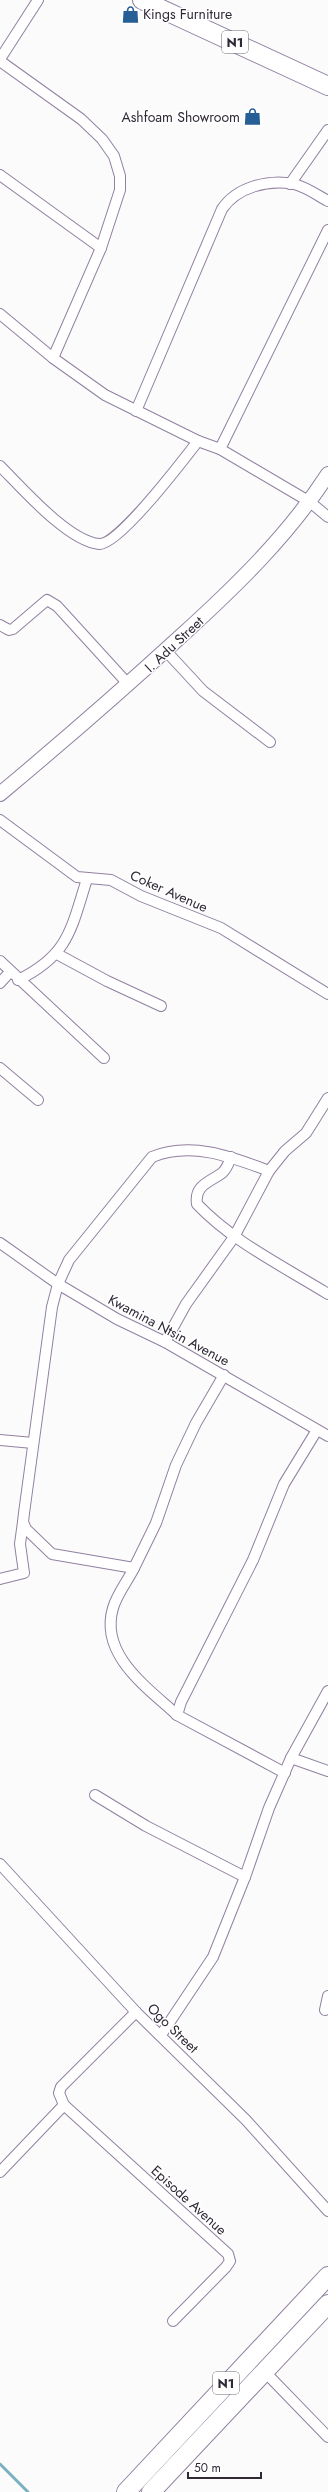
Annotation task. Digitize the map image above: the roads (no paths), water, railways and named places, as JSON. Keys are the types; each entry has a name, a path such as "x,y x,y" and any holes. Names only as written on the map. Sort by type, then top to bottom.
{"highway":[{"name":"N1","path":"142,0 328,86"},
{"name":"N1","path":"126,2492 328,2276"},
{"name":"N1","path":"151,2492 328,2304"}],"street":[{"path":"38,0 0,60 81,119 102,139 114,156 120,176 120,190 101,248 53,358"},
{"path":"290,184 328,130"},
{"path":"0,175 101,248"},
{"path":"136,410 222,209 229,198 238,192 258,185 279,182 290,184 328,200"},
{"path":"220,449 328,230"},
{"path":"0,314 53,358 105,395 198,441 220,449 310,502 328,517"},
{"path":"0,466 62,526 88,541 100,544 108,542 127,525 198,441"},
{"name":"I. Adu Street","path":"0,794 129,685 231,591 310,502 328,474"},
{"path":"0,625 9,630 13,629 47,600 56,606 129,685"},
{"path":"166,651 203,691 270,742"},
{"name":"Coker Avenue","path":"0,820 68,872 87,879 111,880 142,896 220,928 328,994"},
{"path":"18,980 34,972 57,954 70,932 87,879"},
{"path":"57,954 107,981 161,1006"},
{"path":"0,961 18,980 104,1058"},
{"path":"0,984 10,972"},
{"path":"0,1068 38,1100"},
{"path":"165,1342 186,1304 234,1237 269,1171 285,1151 306,1133 328,1098"},
{"path":"0,1579 24,1573 20,1544 52,1306 58,1284 69,1260 152,1157 160,1154 201,1150 231,1157 269,1171"},
{"path":"231,1157 222,1173 205,1182 198,1192 196,1199 197,1204 216,1224 234,1237 328,1294"},
{"name":"Kwamina Ntsin Avenue","path":"0,1243 58,1284 117,1319 165,1342 328,1436"},
{"path":"224,1375 196,1423 180,1458 156,1523 125,1586 117,1596 110,1622 117,1654 126,1667 177,1715 285,1773"},
{"path":"177,1715 181,1702 253,1560 284,1484 317,1430"},
{"path":"0,1440 33,1443"},
{"path":"23,1522 26,1529 52,1554 134,1568"},
{"path":"161,2035 213,1957 245,1877 269,1808 291,1758 328,1691"},
{"path":"291,1758 328,1771"},
{"path":"95,1795 146,1826 245,1877"},
{"name":"Ogo Street","path":"0,1864 136,2012 246,2120 328,2211"},
{"path":"325,2010 328,1996"},
{"path":"0,2172 64,2105 59,2093 61,2087 136,2012"},
{"name":"Episode Avenue","path":"64,2105 228,2254 230,2261 226,2267 174,2321"},
{"path":"265,2372 328,2437"}],"waterway":[{"path":"0,2464 28,2492"}],"place":[{"name":"Kings Furniture","path":"130,14"},
{"name":"Ashfoam Showroom","path":"253,117"}]}
